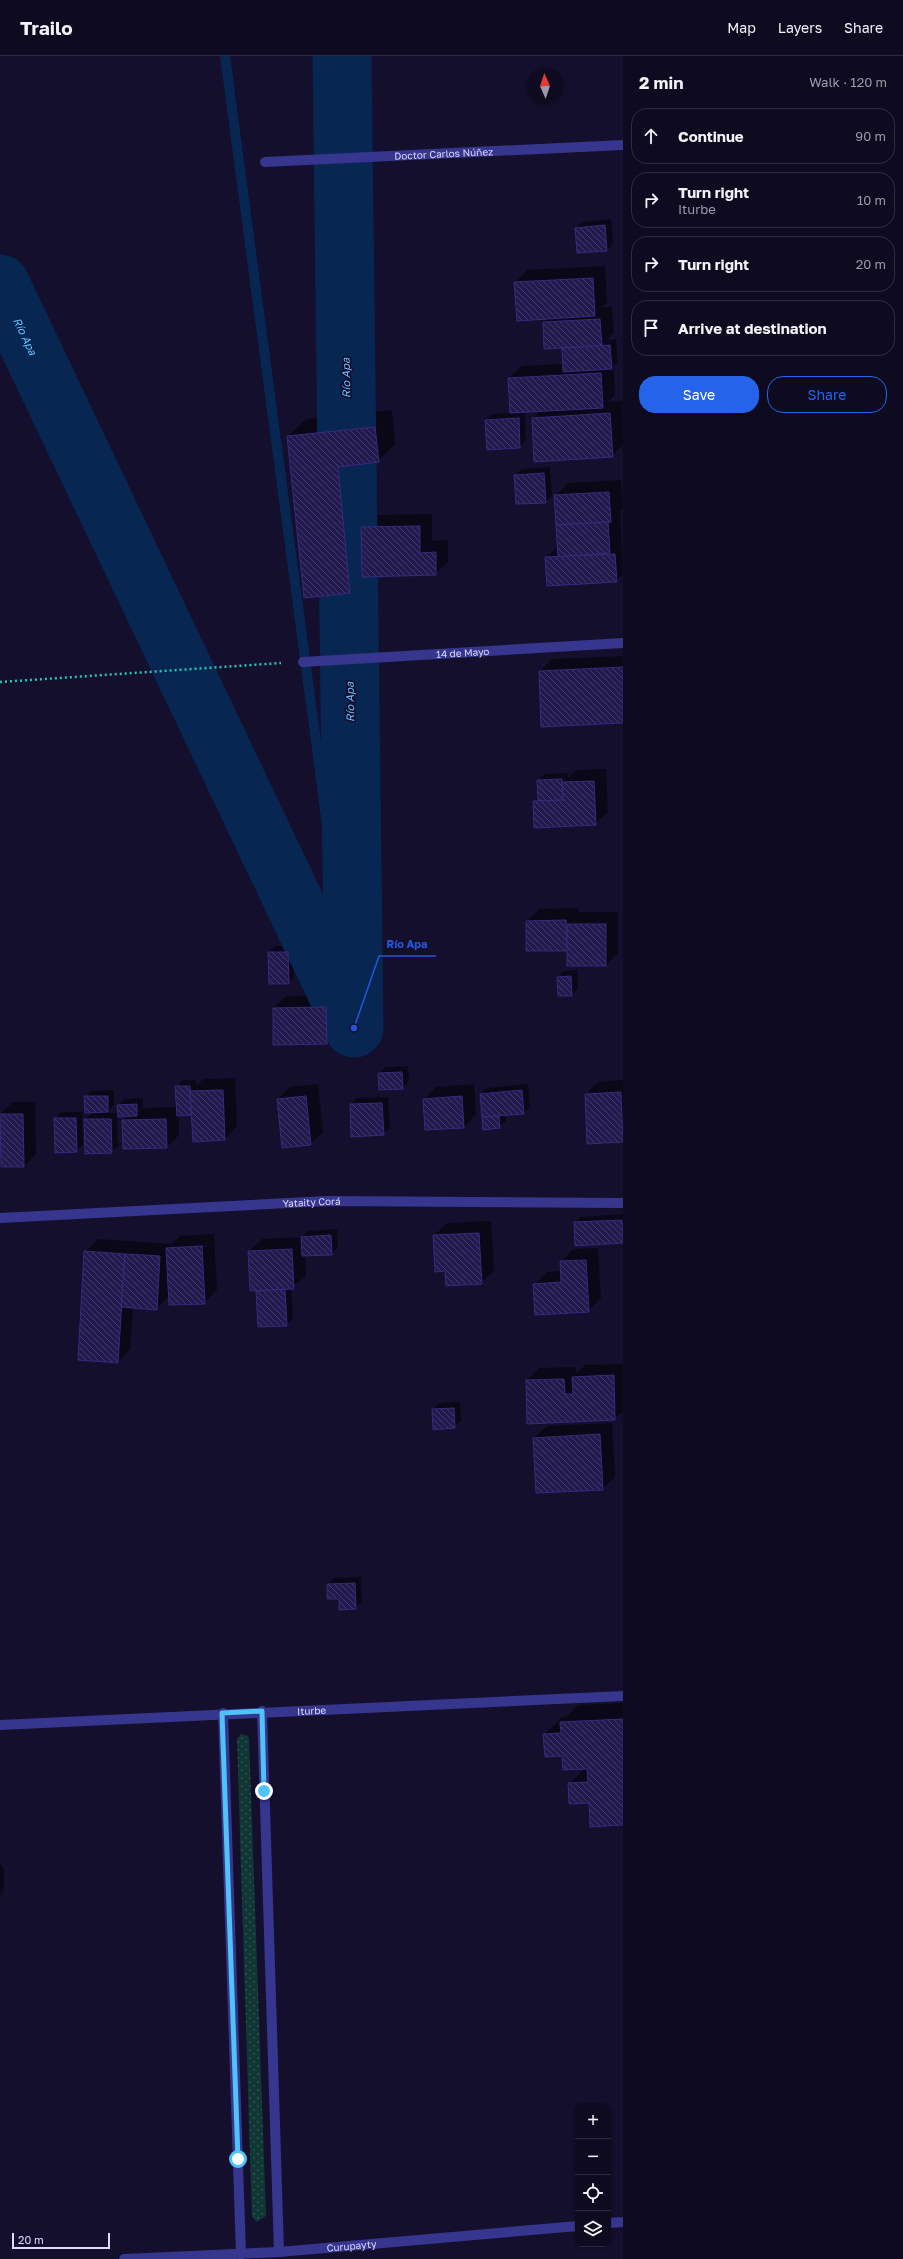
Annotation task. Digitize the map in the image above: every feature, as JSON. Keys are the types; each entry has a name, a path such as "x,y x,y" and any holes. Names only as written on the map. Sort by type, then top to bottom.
{"street":[{"name":"Doctor Carlos Núñez","path":"265,162 623,145"},
{"name":"14 de Mayo","path":"303,662 623,643"},
{"name":"Yataity Corá","path":"0,1218 327,1201 623,1203"},
{"name":"Iturbe","path":"0,1725 262,1711 623,1696"},
{"path":"262,1711 279,2252"},
{"path":"222,1713 237,2256"},
{"path":"611,2223 623,2222"},
{"name":"Curupayty","path":"124,2259 237,2256 575,2226"}],"path":[{"path":"0,682 303,662"}],"green space":[{"path":"241,1734 248,1736 249,1739 266,2216 257,2222 252,2217 237,1739"}],"building":[{"path":"605,225 607,251 577,253 575,228"},
{"path":"593,278 595,316 517,321 514,282"},
{"path":"600,319 602,346 544,349 543,322"},
{"path":"610,345 612,369 563,372 562,348"},
{"path":"601,373 603,408 510,413 508,378"},
{"path":"610,413 613,457 534,462 532,418"},
{"path":"519,418 520,448 487,450 485,420"},
{"path":"375,427 379,462 338,467 350,593 304,598 287,436"},
{"path":"544,473 546,503 516,504 514,475"},
{"path":"609,492 611,522 556,525 554,495"},
{"path":"608,522 610,553 558,557 556,525"},
{"path":"420,526 420,553 436,552 436,575 362,577 361,527"},
{"path":"615,554 617,582 547,586 545,557"},
{"path":"623,667 623,723 541,727 539,671"},
{"path":"562,779 563,800 538,801 537,780"},
{"path":"594,781 596,825 534,828 533,801 563,800 562,782"},
{"path":"566,920 567,951 526,951 526,921"},
{"path":"567,924 606,924 606,966 567,966"},
{"path":"268,952 288,952 289,984 269,984"},
{"path":"571,976 572,996 558,996 557,977"},
{"path":"326,1007 327,1044 273,1045 273,1008"},
{"path":"402,1072 403,1089 379,1090 378,1073"},
{"path":"175,1086 190,1086 191,1115 177,1116"},
{"path":"223,1090 225,1140 193,1142 190,1091"},
{"path":"522,1090 524,1114 482,1117 480,1094"},
{"path":"621,1092 623,1142 587,1144 585,1094"},
{"path":"84,1096 108,1096 108,1112 85,1113"},
{"path":"306,1096 311,1145 282,1148 277,1099"},
{"path":"462,1096 464,1128 425,1130 423,1099"},
{"path":"382,1103 384,1135 351,1137 350,1104"},
{"path":"137,1104 137,1116 118,1117 117,1105"},
{"path":"0,1114 23,1114 24,1167 1,1167"},
{"path":"499,1116 500,1128 483,1130 482,1117"},
{"path":"54,1118 76,1118 77,1152 55,1153"},
{"path":"84,1119 111,1119 112,1153 85,1154"},
{"path":"166,1119 167,1148 123,1149 122,1120"},
{"path":"622,1220 623,1243 575,1246 574,1222"},
{"path":"479,1233 482,1284 446,1286 445,1271 435,1272 433,1235"},
{"path":"331,1235 332,1255 302,1256 301,1237"},
{"path":"202,1246 205,1304 169,1305 166,1248"},
{"path":"292,1249 294,1289 250,1291 248,1251"},
{"path":"84,1251 125,1254 118,1363 78,1360"},
{"path":"125,1254 160,1256 157,1310 121,1307"},
{"path":"586,1260 589,1312 535,1315 533,1284 561,1282 560,1261"},
{"path":"285,1289 287,1326 258,1327 256,1291"},
{"path":"614,1375 615,1420 527,1424 526,1380 564,1379 565,1394 573,1394 572,1377"},
{"path":"454,1408 455,1428 433,1430 432,1409"},
{"path":"600,1434 603,1490 536,1493 533,1438"},
{"path":"355,1583 356,1609 339,1610 339,1599 327,1599 327,1584"},
{"path":"623,1719 623,1825 590,1827 589,1803 569,1804 568,1783 588,1782 587,1769 563,1770 562,1756 545,1757 543,1734 561,1733 560,1722"}],"waterway":[{"path":"225,56 354,1028"},
{"name":"Río Apa","path":"0,284 354,1028 342,56"}],"place":[{"name":"Río Apa","path":"354,1028"}],"route":[{"path":"238,2159 222,1713 262,1711 264,1791"}]}
